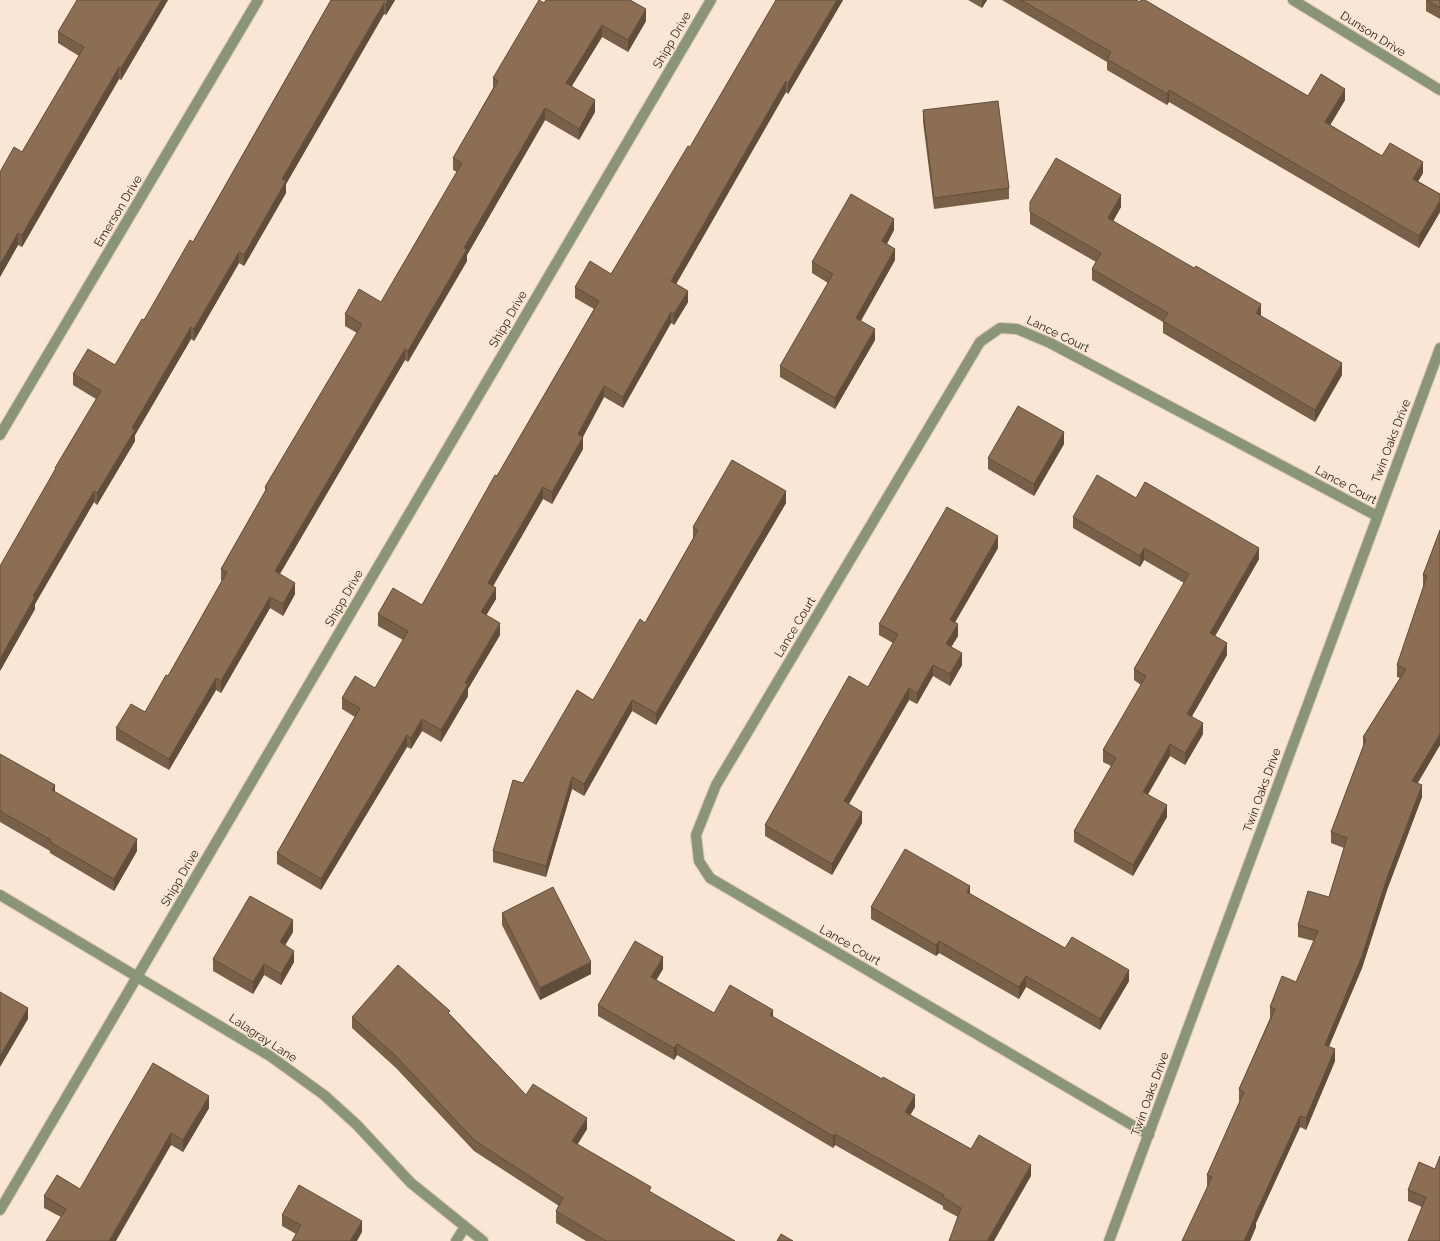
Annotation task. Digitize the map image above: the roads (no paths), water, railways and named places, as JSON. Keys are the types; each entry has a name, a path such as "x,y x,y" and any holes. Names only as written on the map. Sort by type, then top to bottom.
{"street":[{"name":"Emerson Drive","path":"0,435 258,0"},
{"name":"Shipp Drive","path":"0,1210 711,0"},
{"name":"Dunson Drive","path":"1293,0 1440,90"},
{"name":"Lance Court","path":"1149,1135 710,878 699,862 696,835 716,785 980,342 1000,328 1017,329 1050,343 1377,516"},
{"name":"Twin Oaks Drive","path":"1109,1241 1440,348"},
{"name":"Lalagray Lane","path":"0,895 270,1056 324,1095 357,1125 411,1183 483,1241"},
{"path":"456,1241 465,1227"}]}
